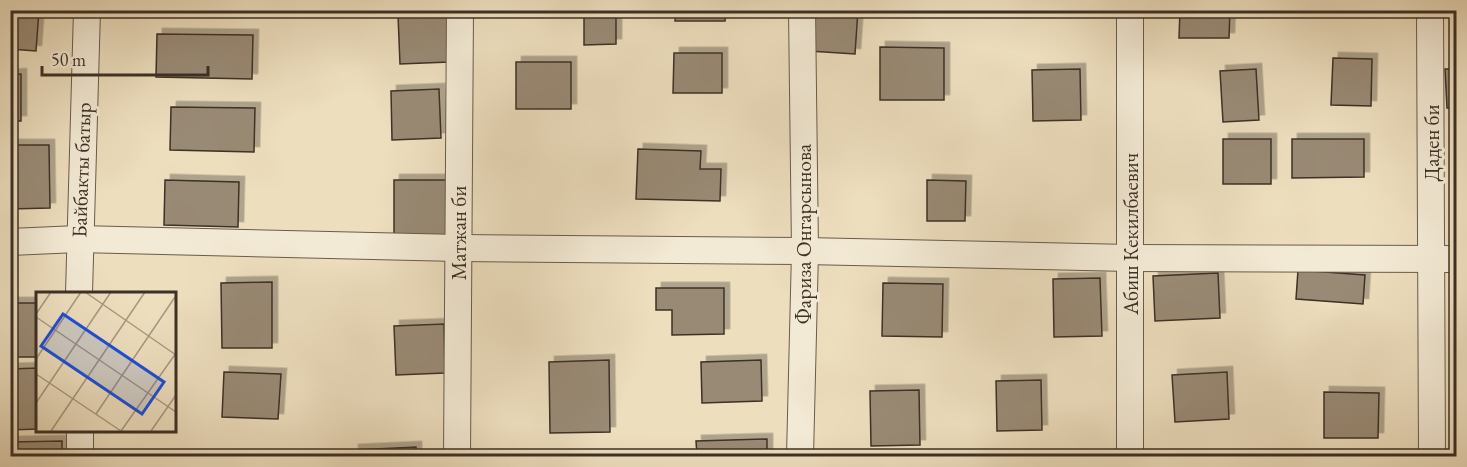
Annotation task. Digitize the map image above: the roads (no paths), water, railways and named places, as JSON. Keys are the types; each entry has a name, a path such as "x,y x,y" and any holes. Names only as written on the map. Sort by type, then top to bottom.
{"street":[{"name":"Байбакты батыр","path":"79,292 78,239 87,10"},
{"name":"Матжан би","path":"458,456 460,10"},
{"name":"Фариза Онгарсынова","path":"800,456 805,251 802,10"},
{"name":"Абиш Кекилбаевич","path":"1130,10 1130,456"},
{"name":"Даден би","path":"1430,10 1444,260 1432,456"},
{"path":"10,242 78,239 458,248 805,251 1130,258 1444,260"},
{"path":"80,431 80,456"}]}
